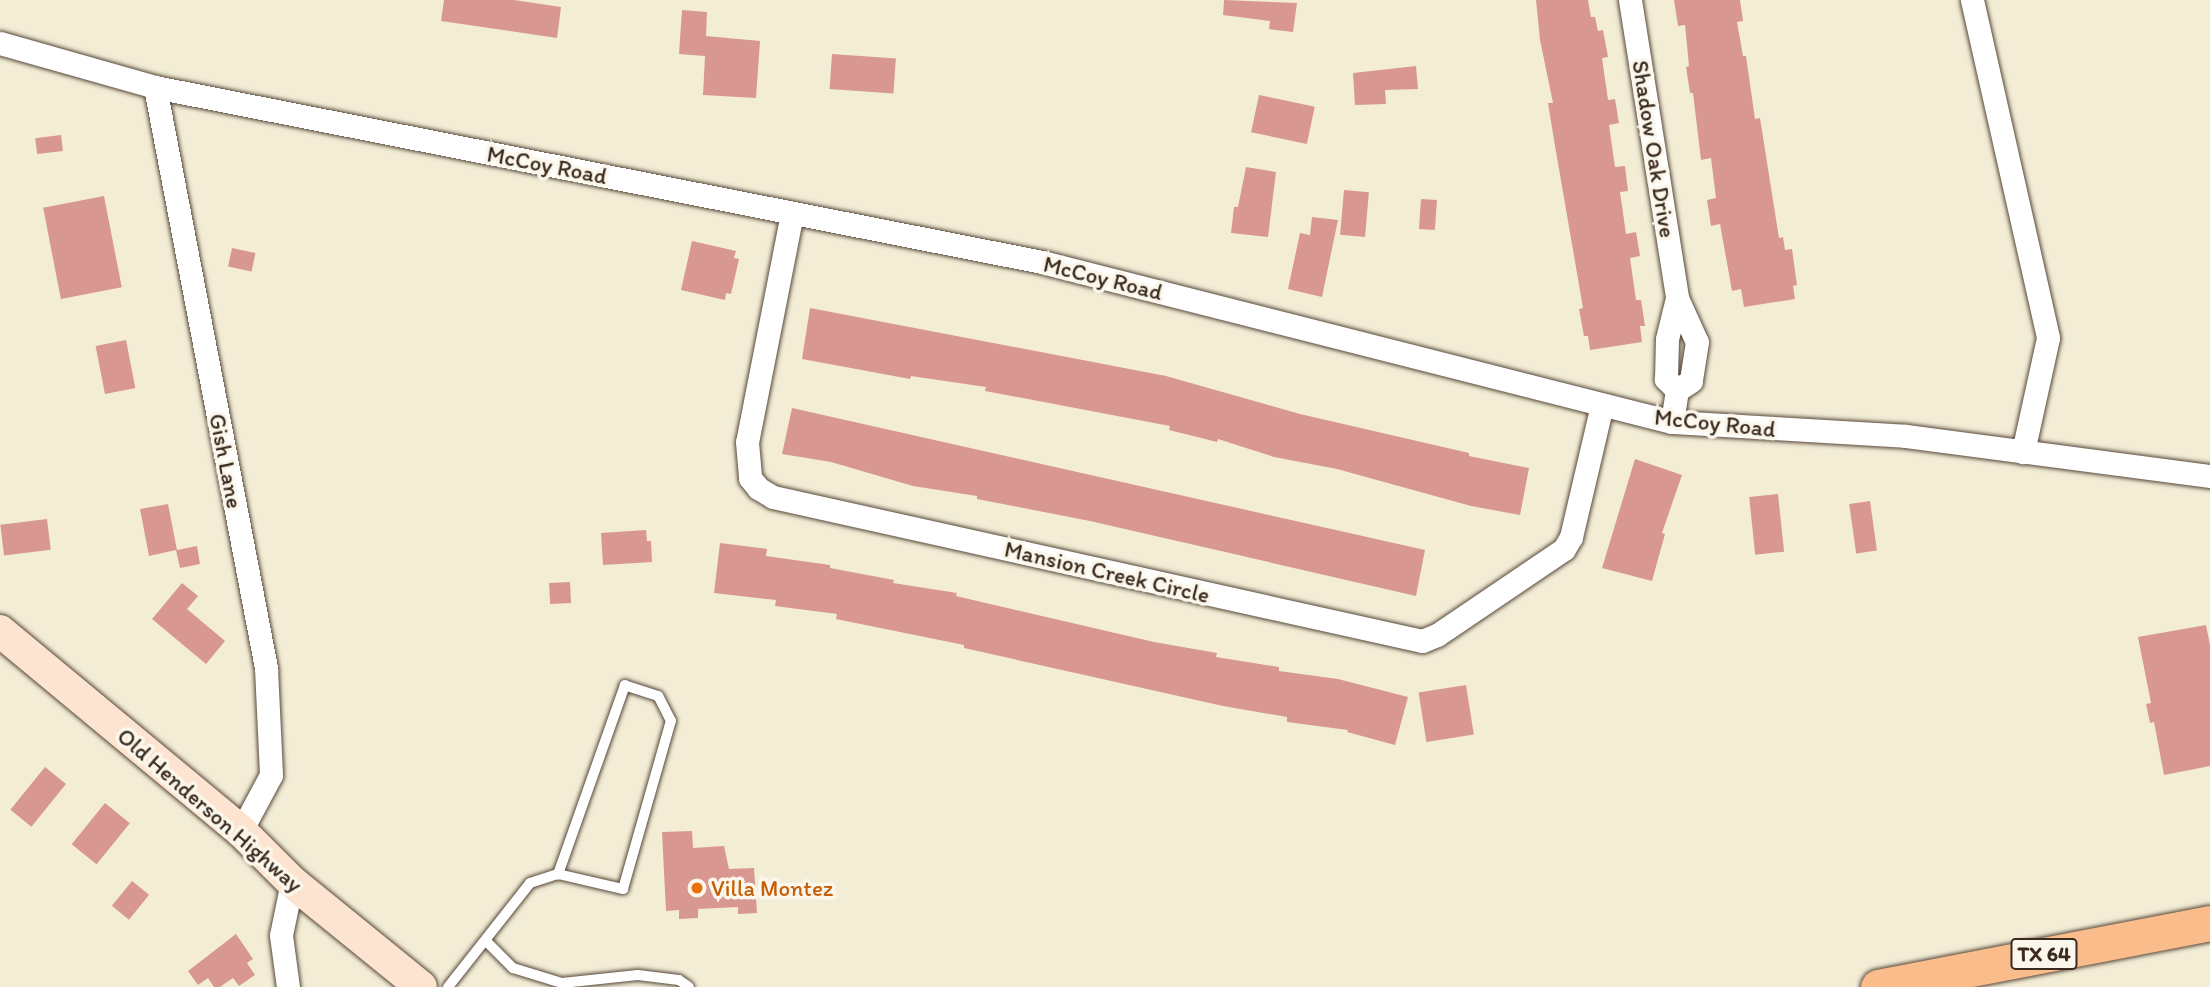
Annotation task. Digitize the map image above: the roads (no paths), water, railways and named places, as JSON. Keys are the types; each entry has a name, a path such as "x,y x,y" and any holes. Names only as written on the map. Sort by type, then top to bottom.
{"main road":[{"name":"Old Henderson Highway","path":"0,631 241,831 292,882 421,987"},
{"name":"TX 64","path":"1878,987 2210,923"}],"street":[{"name":"Shadow Oak Drive","path":"1630,0 1677,298 1667,339 1666,379 1677,390 1672,422"},
{"path":"1972,0 2048,338 2023,452"},
{"name":"McCoy Road","path":"0,43 155,87 1042,262 1672,422 1906,436 2210,476"},
{"name":"Gish Lane","path":"155,87 266,668 271,775 241,831"},
{"name":"Mansion Creek Circle","path":"792,213 747,442 750,478 758,488 773,497 1422,641 1437,635 1564,550 1571,537 1602,405"},
{"path":"288,987 281,936 292,882"}],"lane":[{"path":"449,987 487,942 530,883 558,874 623,889 671,721 658,696 625,685 558,874"},
{"path":"487,942 513,968 562,983 638,975 679,980 689,987"}],"place":[{"name":"Villa Montez","path":"697,888"}]}
